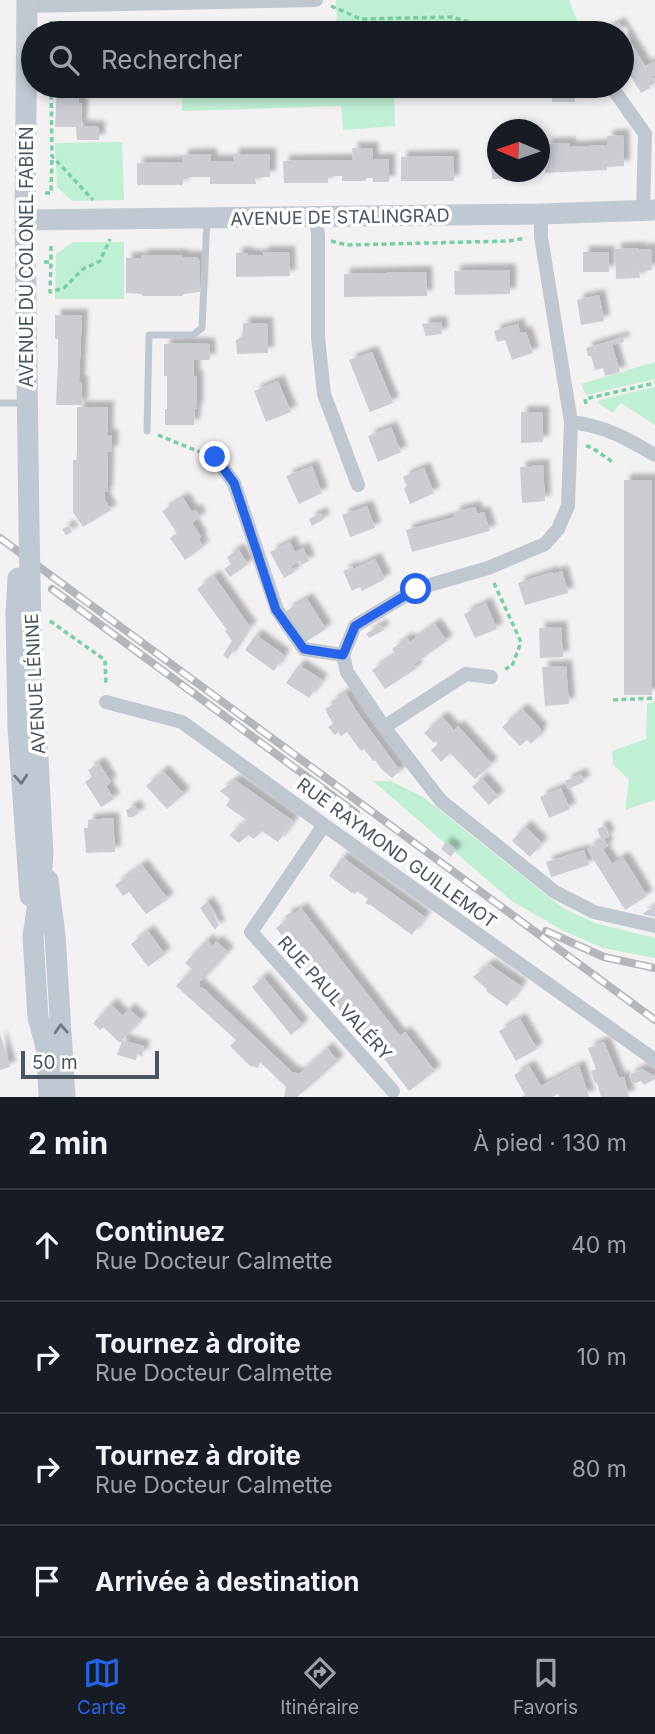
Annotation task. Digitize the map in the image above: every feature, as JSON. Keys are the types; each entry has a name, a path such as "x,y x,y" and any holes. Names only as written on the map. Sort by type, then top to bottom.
{"main road":[{"name":"AVENUE DU COLONEL FABIEN","path":"27,3 27,21"},
{"name":"AVENUE DU COLONEL FABIEN","path":"26,98 24,220 29,521 17,580 32,619"},
{"name":"AVENUE DE STALINGRAD","path":"24,220 316,218 649,210"},
{"name":"AVENUE LÉNINE","path":"32,619 43,854 33,936 38,1017 47,1051 49,1097"},
{"path":"32,619 18,728 33,936"},
{"name":"AVENUE LÉNINE","path":"43,854 55,935 65,1097"}],"street":[{"path":"27,3 316,0"},
{"path":"620,98 645,134 649,210"},
{"path":"541,214 541,237 571,422 568,506 558,529 545,544 488,568 416,589 355,626 343,655 347,672 384,727 441,801 555,892 594,912 655,926"},
{"path":"316,218 318,337 324,394 358,485"},
{"path":"571,422 586,423 614,432 655,455"},
{"path":"215,457 234,483 276,610 304,649 343,655"},
{"path":"384,727 466,674 491,677"},
{"name":"RUE RAYMOND GUILLEMOT","path":"106,702 182,722 655,1060"},
{"name":"RUE PAUL VALÉRY","path":"324,825 251,932 393,1091"}],"lane":[{"path":"147,431 149,335 192,335 202,328 207,219"},
{"path":"0,403 26,403"}],"path":[{"path":"316,0 361,19 452,17 466,21"},
{"path":"51,98 52,156 99,207"},
{"path":"51,246 50,292 64,288 83,269 100,261 111,236"},
{"path":"25,263 51,262"},
{"path":"586,423 586,399 655,383"},
{"path":"147,431 215,457"},
{"path":"570,442 591,447 614,463"},
{"path":"488,568 521,642 512,666 491,677"},
{"path":"32,619 105,660 106,702"},
{"path":"613,700 655,698"}],"green space":[{"path":"336,0 569,0 577,21 337,21"},
{"path":"182,98 394,98 395,126 343,130 341,106 182,111"},
{"path":"122,142 124,200 72,201 57,187 55,143"},
{"path":"73,242 124,242 124,299 55,299 56,254"},
{"path":"655,362 655,379 586,395 581,384"},
{"path":"655,387 655,425 621,403 613,413 598,403 599,400"},
{"path":"655,701 655,800 625,810 629,780 613,764 612,751 646,739 647,704"},
{"path":"373,781 391,781 423,797 563,908 595,923 655,938 655,958 603,948 564,931 513,902"}],"building":[{"path":"634,48 645,66 655,61 655,75 652,76 654,80 648,83 650,88 641,93 634,82"},
{"path":"56,98 79,98 79,103 82,103 81,126 99,127 99,140 77,140 76,127 55,127"},
{"path":"552,98 575,98 575,102 552,102"},
{"path":"623,135 624,166 607,167 607,170 550,173 550,144 570,143 570,147 607,145 607,136"},
{"path":"352,148 372,148 373,160 389,159 389,182 373,182 373,178 366,178 366,181 342,181 342,176 328,176 328,183 284,183 283,161 353,160"},
{"path":"211,154 211,161 233,161 233,154 270,154 270,177 255,177 256,184 210,184 210,177 183,177 183,185 137,185 137,163 182,162 182,155"},
{"path":"453,156 454,181 401,181 401,157"},
{"path":"615,249 651,249 652,270 639,271 640,278 616,279"},
{"path":"263,252 289,252 290,276 236,277 236,253 263,255"},
{"path":"583,252 609,252 609,272 583,272"},
{"path":"142,255 197,257 200,292 182,296 126,293 126,258 141,258"},
{"path":"510,270 510,294 455,295 454,271"},
{"path":"426,272 427,296 344,297 344,274"},
{"path":"599,295 604,321 581,325 577,300"},
{"path":"55,315 82,315 79,382 82,382 82,405 56,405 58,339 55,339"},
{"path":"441,322 442,334 426,336 422,324"},
{"path":"243,323 267,323 268,353 237,354 236,340 243,336"},
{"path":"518,324 520,333 526,332 533,353 512,360 505,340 497,342 494,331"},
{"path":"623,337 624,342 612,345 620,372 605,376 603,368 595,370 586,348"},
{"path":"164,344 209,344 210,360 194,360 197,409 194,425 165,425 167,376 164,376"},
{"path":"372,352 393,403 370,412 349,360"},
{"path":"278,381 291,412 266,422 254,391"},
{"path":"77,407 108,407 107,435 112,435 105,492 105,500 111,510 83,527 73,512"},
{"path":"521,412 543,412 543,442 521,443"},
{"path":"391,427 401,452 378,462 368,436"},
{"path":"543,465 545,501 522,503 520,467"},
{"path":"312,466 322,493 299,504 286,476"},
{"path":"424,468 434,493 410,504 403,477"},
{"path":"624,480 652,480 652,695 624,695"},
{"path":"183,498 192,512 196,510 200,517 192,523 201,537 199,539 203,547 185,560 170,538 177,533 162,511"},
{"path":"367,506 375,528 350,537 342,515"},
{"path":"475,507 477,514 484,512 490,531 412,552 406,530 455,517 454,512"},
{"path":"321,513 324,519 312,526 309,519"},
{"path":"69,526 72,532 66,535 62,529"},
{"path":"290,542 295,552 303,548 309,561 301,565 300,561 291,566 295,572 284,578 270,552"},
{"path":"238,549 248,564 230,577 224,569 231,564 227,557"},
{"path":"375,559 385,579 362,591 360,587 352,591 343,571"},
{"path":"562,571 568,593 525,605 518,583"},
{"path":"214,576 251,628 246,631 228,659 223,655 232,641 197,589"},
{"path":"307,599 326,629 305,642 286,611"},
{"path":"486,603 497,629 475,638 464,614"},
{"path":"435,624 447,641 414,664 417,668 385,689 372,670 396,654 392,649 407,638 410,642"},
{"path":"380,625 384,630 369,638 366,634"},
{"path":"561,627 563,657 540,658 539,628"},
{"path":"256,635 284,655 274,671 245,650"},
{"path":"299,665 322,680 309,698 286,683"},
{"path":"566,666 569,704 545,706 542,667"},
{"path":"346,693 400,771 392,778 364,749 361,751 347,732 341,736 338,732 335,735 328,727 333,724 325,709"},
{"path":"522,709 541,729 531,744 527,740 520,746 502,727"},
{"path":"442,717 454,730 458,726 492,764 475,779 450,753 441,762 431,750 438,744 424,733"},
{"path":"99,763 111,782 106,786 114,799 101,807 85,782 92,777 88,770"},
{"path":"163,771 184,794 167,809 146,786"},
{"path":"581,774 584,782 568,789 565,781"},
{"path":"482,778 498,796 489,805 472,787"},
{"path":"235,780 293,821 278,842 262,831 254,839 248,835 239,843 229,835 247,820 226,806 230,799 220,791"},
{"path":"561,788 570,809 549,818 540,797"},
{"path":"135,806 139,813 128,817 126,810"},
{"path":"113,818 115,852 86,853 84,828 88,828 88,820"},
{"path":"525,826 542,843 530,857 512,841"},
{"path":"604,826 609,836 602,840 597,829"},
{"path":"604,839 608,846 603,849 612,864 623,857 647,896 625,910 587,849"},
{"path":"446,842 456,850 451,857 441,849"},
{"path":"584,850 589,865 551,877 546,862"},
{"path":"342,857 425,917 412,935 365,903 368,899 357,891 352,893 329,876"},
{"path":"142,865 168,899 146,914 129,892 123,896 115,885"},
{"path":"207,902 219,925 215,930 200,908"},
{"path":"655,906 655,917 642,914"},
{"path":"301,908 400,1036 405,1032 435,1071 409,1091 379,1052 375,1056 276,928 287,919 285,916 292,912 294,914"},
{"path":"148,931 165,954 148,967 131,944"},
{"path":"207,940 213,946 216,941 228,952 199,981 200,987 292,1072 299,1074 327,1048 338,1061 297,1097 284,1097 286,1087 260,1062 258,1068 250,1066 230,1046 236,1040 176,986 192,969 185,963"},
{"path":"489,964 521,986 507,1006 486,991 473,977"},
{"path":"263,977 303,1025 291,1035 252,987"},
{"path":"111,1004 123,1016 129,1009 141,1020 122,1040 144,1046 142,1056 137,1054 136,1060 117,1055 122,1041 120,1043 103,1027 100,1030 93,1023"},
{"path":"520,1019 537,1049 516,1061 499,1031"},
{"path":"0,1034 10,1067 0,1070"},
{"path":"604,1042 619,1078 624,1077 629,1097 601,1097 591,1071 596,1069 588,1048"},
{"path":"529,1066 541,1086 579,1066 589,1097 560,1097 558,1094 552,1097 522,1097 525,1095 514,1075"},
{"path":"642,1069 655,1079 644,1085 641,1081 633,1084 629,1075"}],"railway":[{"path":"0,538 655,1020"},
{"path":"52,589 356,813"},
{"path":"546,931 604,957 655,968"}],"route":[{"path":"215,457 234,483 276,610 304,649 343,655 355,626 416,589"}]}
